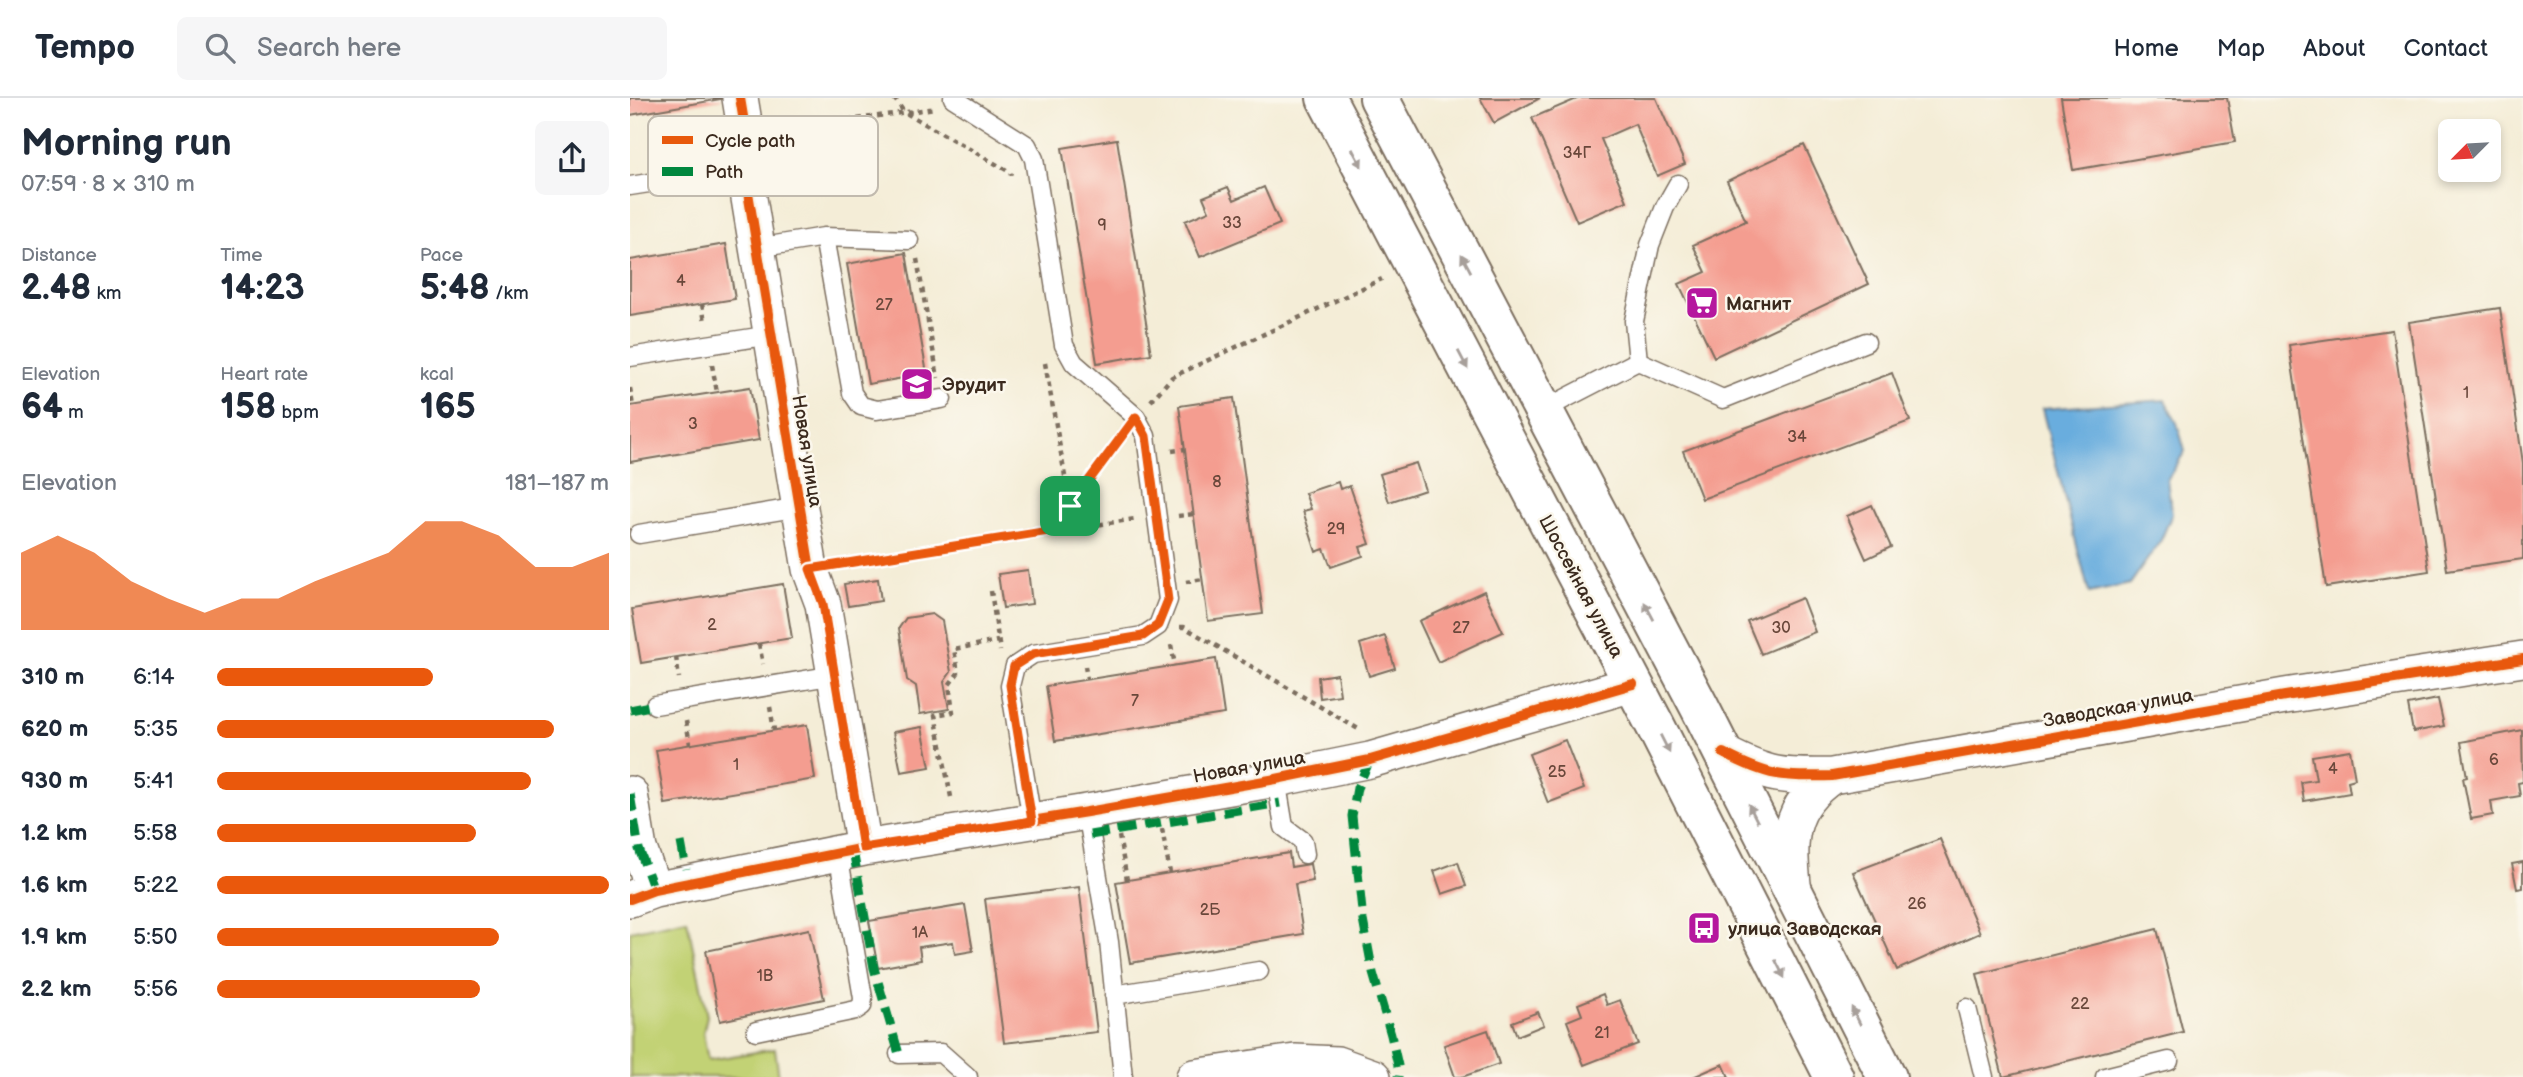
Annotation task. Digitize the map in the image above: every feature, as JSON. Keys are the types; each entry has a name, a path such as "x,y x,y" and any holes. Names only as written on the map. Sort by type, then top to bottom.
{"main road":[{"name":"Шоссейная улица","path":"1326,98 1835,1077"},
{"path":"1387,105 1723,753 1887,1077"}],"street":[{"name":"Новая улица","path":"740,98 742,116"},
{"name":"Новая улица","path":"751,196 810,569 823,604 835,675 851,850"},
{"name":"Заводская улица","path":"1723,753 1754,769 1776,776 1832,776 2285,696 2523,659"},
{"name":"Новая улица","path":"642,894 851,850 1087,812 1370,760 1633,684"},
{"path":"1795,895 1790,857 1793,823 1803,803 1818,786 1832,776"},
{"path":"630,794 639,849 642,894"},
{"path":"1194,1077 1295,1062 1337,1064 1373,1077"}],"lane":[{"path":"953,98 1027,145 1034,159 1064,345 1074,363 1136,417 1146,436 1168,600 1158,625 1143,636 1033,654 1014,666 1010,685 1032,821"},
{"path":"630,186 648,181"},
{"path":"1638,361 1634,321 1650,244 1678,184"},
{"path":"824,237 852,393 861,406 877,410 942,399"},
{"path":"757,248 824,237 909,240"},
{"path":"630,357 771,335"},
{"path":"1638,361 1723,400 1867,342"},
{"path":"1544,410 1638,361"},
{"path":"639,534 800,507"},
{"path":"655,705 835,675"},
{"path":"1276,779 1284,827 1303,841 1305,853"},
{"path":"1087,812 1109,942 1123,1077"},
{"path":"756,1031 856,1010 862,1006 851,850"},
{"path":"1114,995 1259,971"},
{"path":"1967,1008 1984,1077"},
{"path":"899,1054 941,1053 968,1077"},
{"path":"2105,1077 2169,1061"}],"path":[{"path":"894,98 904,113 1010,172 1013,185"},
{"path":"878,119 938,108 953,98"},
{"path":"909,240 915,248 942,399"},
{"path":"1070,506 1136,417 1172,377 1390,275"},
{"path":"1044,359 1074,527"},
{"path":"630,388 633,406"},
{"path":"810,569 1157,516"},
{"path":"991,591 1000,654 1014,666"},
{"path":"1176,626 1184,627 1361,731"},
{"path":"951,797 935,715 953,712 949,685 958,673 954,649 998,641"},
{"path":"1161,823 1170,873"},
{"path":"1118,830 1127,880"}],"green space":[{"path":"687,919 707,1016 703,1033 708,1060 775,1049 779,1077 630,1077 630,931"}],"water":[{"path":"2165,400 2177,423 2185,451 2167,480 2172,514 2161,540 2130,584 2089,593 2042,409"}],"building":[{"path":"630,98 721,98 721,99 630,115"},
{"path":"1480,98 1540,98 1494,123"},
{"path":"1579,98 1656,98 1685,164 1657,176 1635,124 1601,139 1627,201 1577,222 1532,118"},
{"path":"2061,98 2227,98 2235,142 2073,170"},
{"path":"1117,139 1151,354 1097,363 1062,148"},
{"path":"1804,145 1869,284 1714,357 1679,284 1706,272 1693,245 1746,221 1727,181"},
{"path":"1228,187 1234,200 1264,187 1280,224 1200,257 1185,221 1209,211 1203,197"},
{"path":"726,244 735,299 630,316 630,260"},
{"path":"906,253 927,374 868,384 847,264"},
{"path":"2500,308 2523,463 2523,559 2447,570 2409,322"},
{"path":"2392,330 2429,571 2326,587 2289,345"},
{"path":"1892,373 1910,421 1702,499 1683,451"},
{"path":"750,387 759,440 630,462 630,406"},
{"path":"1234,398 1263,614 1208,621 1179,406"},
{"path":"1416,463 1425,490 1389,502 1380,474"},
{"path":"1338,482 1340,489 1350,486 1370,544 1360,547 1363,556 1331,567 1324,549 1316,552 1303,511 1311,509 1305,493"},
{"path":"1872,505 1891,547 1866,559 1847,516"},
{"path":"1028,570 1032,604 1003,608 998,574"},
{"path":"878,579 881,601 848,606 844,584"},
{"path":"783,584 792,638 641,663 632,609"},
{"path":"1484,591 1503,632 1438,662 1419,621"},
{"path":"1802,598 1815,632 1761,654 1747,621"},
{"path":"932,614 942,621 951,672 944,682 949,709 920,714 916,686 907,680 899,628 906,618"},
{"path":"1385,636 1395,668 1369,676 1360,644"},
{"path":"1216,659 1224,714 1055,741 1046,686"},
{"path":"1337,674 1340,695 1320,698 1318,677"},
{"path":"2438,699 2444,726 2413,732 2408,705"},
{"path":"807,725 815,779 665,804 656,750"},
{"path":"922,727 930,767 901,772 893,732"},
{"path":"2522,730 2523,782 2518,783 2520,796 2491,801 2493,815 2471,819 2463,778 2467,777 2461,742"},
{"path":"1565,740 1584,789 1548,803 1529,754"},
{"path":"2350,750 2355,779 2348,781 2350,793 2304,801 2301,782 2316,780 2312,756"},
{"path":"1940,839 1980,933 1897,970 1853,872"},
{"path":"1289,853 1291,867 1310,864 1313,881 1295,884 1303,934 1130,963 1116,882"},
{"path":"1458,862 1466,886 1442,894 1434,871"},
{"path":"2523,862 2523,888 2517,889 2512,864"},
{"path":"1079,887 1097,1032 1004,1043 985,899"},
{"path":"965,905 973,951 955,954 953,942 919,947 921,960 878,968 869,921"},
{"path":"809,929 824,999 720,1021 706,951"},
{"path":"2157,929 2183,1032 2003,1077 1977,974"},
{"path":"1603,994 1607,1005 1620,1000 1638,1044 1584,1065 1567,1021 1582,1015 1578,1004"},
{"path":"1538,1012 1544,1025 1517,1036 1512,1022"},
{"path":"1488,1030 1499,1064 1455,1077 1444,1045"},
{"path":"1723,1064 1729,1077 1693,1077"}],"marked path":[{"path":"630,710 655,705"},
{"path":"1370,760 1357,788 1352,816 1363,920 1373,973 1399,1070 1398,1077"},
{"path":"630,794 639,849 654,890"},
{"path":"1090,835 1280,803"},
{"path":"681,842 686,869"},
{"path":"853,850 874,968 899,1054"}],"cycle path":[{"path":"740,98 743,116"},
{"path":"749,196 810,569 823,604 864,848"},
{"path":"1723,753 1752,767 1776,774 1832,776 2285,696 2523,659"},
{"path":"630,899 654,890 864,848 1087,812 1370,760 1633,684"}],"place":[{"name":"Магнит","path":"1702,303"},
{"name":"Эрудит","path":"917,384"},
{"name":"улица Заводская","path":"1704,928"}],"route":[{"path":"1136,417 1146,436 1168,600 1158,625 1143,636 1033,654 1014,666 1010,685 1032,821 863,848 823,604 810,569 1074,527 1070,506 1136,417"}]}
